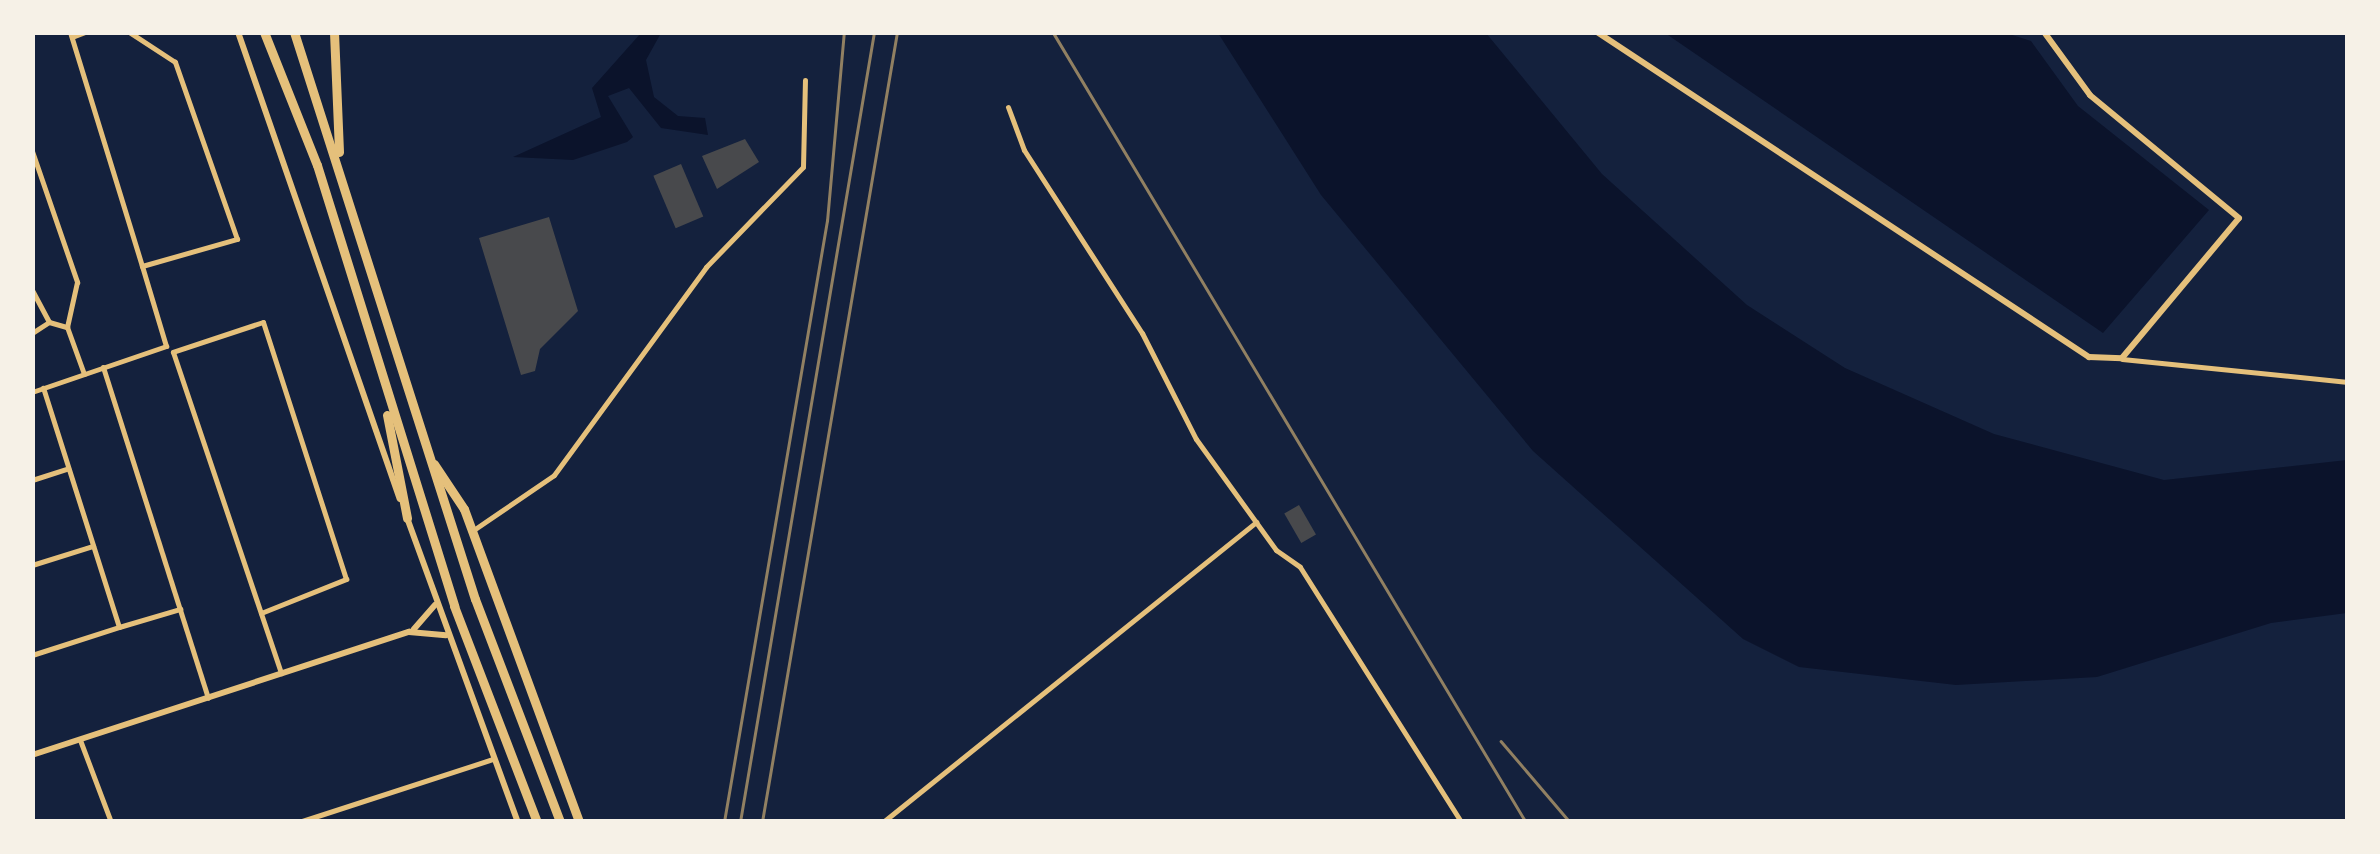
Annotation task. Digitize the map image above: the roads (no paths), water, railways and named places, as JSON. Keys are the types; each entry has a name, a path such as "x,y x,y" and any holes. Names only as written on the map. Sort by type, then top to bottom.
{"highway":[{"path":"264,32 316,165 388,408 537,822"},
{"path":"294,32 432,462 560,822"},
{"path":"334,32 330,107 344,180"},
{"path":"388,408 407,518"},
{"path":"432,462 472,531 579,822"}],"street":[{"path":"32,392 166,346 71,35 85,32"},
{"path":"129,32 176,62 237,238 142,266"},
{"path":"238,32 447,636 518,822"},
{"path":"1597,32 2089,357 2348,382"},
{"path":"2044,32 2090,95 2239,218 2122,358"},
{"path":"472,531 515,510 554,475 706,267 803,166 804,80"},
{"path":"1008,108 1024,150 1142,333 1196,439 1256,522 1300,567 1461,822"},
{"path":"32,151 77,282 67,327 84,374"},
{"path":"32,290 49,322 67,327"},
{"path":"32,333 49,322"},
{"path":"262,614 346,579 263,322 173,352 282,674"},
{"path":"103,368 208,698"},
{"path":"44,388 119,627"},
{"path":"32,480 68,468"},
{"path":"882,822 1256,522"},
{"path":"32,565 93,546"},
{"path":"409,632 436,602"},
{"path":"32,654 180,609"},
{"path":"32,755 409,632 447,636"},
{"path":"80,740 111,822"},
{"path":"299,822 494,759"}],"water":[{"path":"641,33 661,33 646,60 654,97 678,116 705,118 708,135 661,128 629,88 608,96 633,137 627,142 573,160 513,157 601,117 592,88"},
{"path":"1218,33 1486,33 1602,174 1747,305 1845,368 1994,434 2164,480 2347,460 2347,613 2271,623 2097,677 1956,685 1799,667 1743,639 1533,451 1321,195"},
{"path":"1665,33 2006,33 2031,41 2078,106 2209,210 2103,333"}],"railway":[{"path":"724,822 827,221 844,32"},
{"path":"740,822 874,32"},
{"path":"762,822 897,32"},
{"path":"1053,32 1526,822"},
{"path":"1501,741 1570,822"}]}
